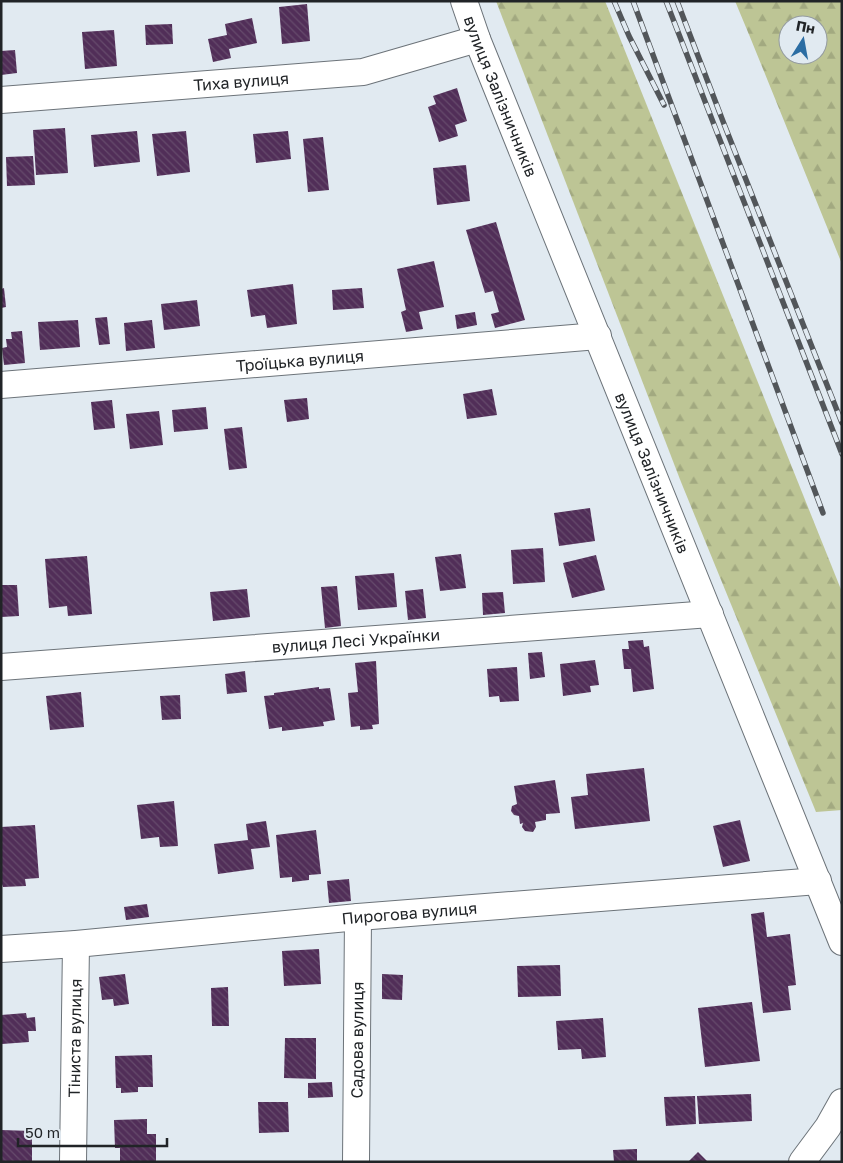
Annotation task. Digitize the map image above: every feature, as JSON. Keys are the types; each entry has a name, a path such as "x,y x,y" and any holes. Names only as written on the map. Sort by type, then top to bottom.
{"street":[{"name":"вулиця Залізничників","path":"464,1 477,39 842,942"},
{"name":"Тиха вулиця","path":"1,100 363,72 477,39"},
{"name":"Троїцька вулиця","path":"1,385 598,336"},
{"name":"вулиця Лесі Українки","path":"1,667 710,614"},
{"name":"Пирогова вулиця","path":"1,949 76,944 358,917 818,881"},
{"name":"Садова вулиця","path":"356,1162 358,917"},
{"name":"Тіниста вулиця","path":"73,1162 76,944"},
{"path":"802,1162 828,1127 842,1102"}],"green space":[{"path":"496,1 605,1 842,592 842,810 816,812 681,482"},
{"path":"735,1 842,1 842,264"}],"building":[{"path":"307,4 310,41 282,44 279,7"},
{"path":"252,18 257,43 229,49 231,58 213,62 208,39 227,35 225,24"},
{"path":"172,24 173,44 146,45 145,25"},
{"path":"114,30 117,66 85,69 82,32"},
{"path":"15,50 17,73 1,75 1,51"},
{"path":"457,88 467,121 455,125 458,136 439,142 428,107 436,104 433,96"},
{"path":"65,128 68,173 36,175 33,130"},
{"path":"137,131 140,162 94,167 91,135"},
{"path":"186,131 190,172 157,176 152,134"},
{"path":"288,131 291,159 256,163 253,134"},
{"path":"323,137 329,190 308,192 303,139"},
{"path":"33,156 35,185 7,186 6,157"},
{"path":"466,165 470,201 437,205 433,168"},
{"path":"496,222 525,320 495,328 491,314 499,312 493,291 485,293 466,230"},
{"path":"434,261 444,307 419,312 423,329 406,332 401,312 406,310 397,269"},
{"path":"293,284 297,324 267,328 265,315 251,317 247,290"},
{"path":"4,288 6,307 1,308 1,289"},
{"path":"362,288 364,308 333,310 332,290"},
{"path":"197,300 200,326 164,330 161,304"},
{"path":"475,312 477,325 457,329 455,315"},
{"path":"107,317 110,344 99,345 95,318"},
{"path":"78,320 80,347 40,350 38,322"},
{"path":"152,320 155,348 126,351 124,323"},
{"path":"22,331 25,363 4,365 2,348 7,347 6,339 12,339 11,332"},
{"path":"492,389 497,415 467,419 463,394"},
{"path":"307,398 309,419 287,422 284,400"},
{"path":"112,400 115,428 94,430 91,402"},
{"path":"206,407 208,429 174,432 172,410"},
{"path":"159,411 163,445 130,449 126,414"},
{"path":"242,427 247,468 229,470 224,429"},
{"path":"590,508 595,541 559,546 554,513"},
{"path":"543,548 545,582 513,584 511,550"},
{"path":"461,554 466,588 440,591 435,557"},
{"path":"596,555 605,590 572,598 563,563"},
{"path":"87,556 92,614 68,616 67,606 49,608 45,559"},
{"path":"394,573 397,607 358,610 355,576"},
{"path":"1,585 17,585 19,616 1,617"},
{"path":"337,586 341,626 325,628 321,587"},
{"path":"247,589 250,617 213,621 210,592"},
{"path":"423,589 426,618 408,620 405,591"},
{"path":"503,592 505,613 483,615 482,593"},
{"path":"643,640 644,647 649,646 654,689 633,692 631,669 624,669 622,649 629,649 628,641"},
{"path":"542,652 545,677 530,679 528,653"},
{"path":"595,660 599,685 590,686 591,692 563,696 560,664"},
{"path":"376,661 379,724 372,725 373,729 360,730 360,726 351,727 348,693 358,692 355,663"},
{"path":"517,667 519,701 500,702 499,696 489,697 487,669"},
{"path":"245,671 247,692 227,694 225,674"},
{"path":"319,687 319,689 330,688 335,720 323,722 324,726 282,731 282,727 269,729 264,696"},
{"path":"81,692 84,727 50,730 46,696"},
{"path":"180,695 181,719 162,720 160,696"},
{"path":"644,768 650,821 575,829 571,797 588,795 586,774"},
{"path":"555,780 560,813 546,814 546,820 535,822 536,827 533,832 525,831 522,827 523,823 520,824 519,816 514,815 511,811 512,806 517,804 514,786"},
{"path":"174,801 178,846 160,847 159,837 141,839 137,805"},
{"path":"740,820 750,861 723,867 713,826"},
{"path":"266,821 270,847 251,849 254,869 218,874 214,844 248,840 246,824"},
{"path":"35,825 39,878 25,879 26,886 3,887 1,881 1,827"},
{"path":"316,830 321,874 309,875 309,880 292,882 292,877 280,878 276,835"},
{"path":"349,879 351,901 329,903 327,881"},
{"path":"147,904 149,917 126,920 124,907"},
{"path":"764,912 767,937 790,934 796,985 788,986 791,1010 763,1013 751,914"},
{"path":"319,949 321,984 284,986 282,951"},
{"path":"560,965 561,996 518,997 517,966"},
{"path":"125,974 129,1004 114,1006 113,999 102,1000 99,977"},
{"path":"382,974 403,975 402,1000 382,999"},
{"path":"228,987 229,1026 212,1026 211,988"},
{"path":"752,1002 760,1061 705,1067 698,1008"},
{"path":"26,1013 27,1018 35,1017 36,1031 28,1031 29,1042 2,1044 1,1015"},
{"path":"603,1018 606,1057 582,1059 581,1049 558,1050 556,1021"},
{"path":"285,1038 316,1038 316,1079 284,1078"},
{"path":"152,1055 153,1087 138,1087 138,1092 121,1093 121,1088 116,1088 115,1056"},
{"path":"332,1082 333,1097 308,1098 308,1083"},
{"path":"751,1094 752,1121 699,1124 697,1096"},
{"path":"695,1096 696,1124 666,1126 664,1097"},
{"path":"258,1102 288,1102 289,1132 259,1133"},
{"path":"147,1119 147,1134 156,1134 156,1162 120,1162 120,1148 115,1148 114,1120"},
{"path":"1,1130 32,1131 32,1162 1,1162"},
{"path":"637,1149 637,1161 614,1162 613,1150"},
{"path":"698,1152 708,1162 688,1162"}],"railway":[{"path":"614,1 629,36 664,105"},
{"path":"633,1 823,513"},
{"path":"666,1 842,454"},
{"path":"677,1 842,423"}]}
